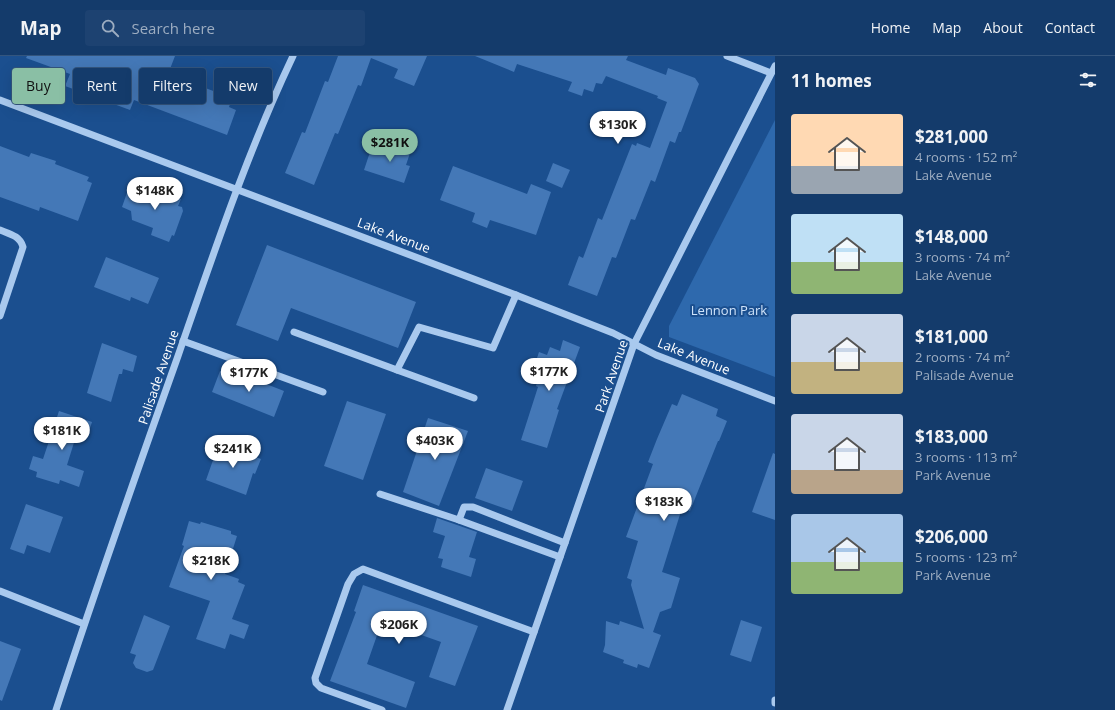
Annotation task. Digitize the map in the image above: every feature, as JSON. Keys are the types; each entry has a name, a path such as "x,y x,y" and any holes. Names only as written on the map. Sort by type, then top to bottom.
{"street":[{"name":"Palisade Avenue","path":"56,710 84,624 238,189 261,127 293,56"},
{"path":"727,56 771,73"},
{"name":"Park Avenue","path":"507,710 634,344 775,66"},
{"name":"Lake Avenue","path":"0,100 516,294 613,333 656,355 775,401"},
{"path":"0,230 16,236 22,242 23,247 0,316"},
{"path":"397,370 419,327 493,348 516,294"},
{"path":"294,332 474,398"},
{"path":"183,341 323,392"},
{"path":"380,494 459,520 560,557"},
{"path":"459,520 464,507 473,507 565,543"},
{"path":"382,710 320,688 316,683 315,678 348,584 354,574 363,569 534,632"},
{"path":"0,591 84,624"}],"green space":[{"name":"Lennon Park","path":"775,120 775,377 669,337 669,326"}],"building":[{"path":"27,56 175,56 170,68 139,68 139,102 134,100 130,110 114,104 131,104 131,68 73,68 73,89 65,86 70,74 65,72 65,68 54,68 26,58"},
{"path":"338,56 427,56 414,86 394,78 398,69 371,58 361,86 358,85 338,134 335,133 314,185 285,173 302,132 305,133 325,81 328,82"},
{"path":"475,56 628,56 626,60 666,75 668,68 695,78 699,84 681,132 679,132 675,143 670,141 655,182 651,180 635,220 631,219 616,258 612,257 597,296 568,285 579,256 583,258 598,218 602,220 632,144 636,146 637,143 650,148 667,102 657,98 658,96 606,76 602,84 596,83 593,92 584,89 582,96 568,91 572,82 517,64 514,72"},
{"path":"206,88 214,91 214,104 230,104 229,107 236,110 227,135 145,104 206,104"},
{"path":"393,144 411,150 406,165 410,166 404,183 364,170 371,149 389,155"},
{"path":"0,146 29,157 31,153 56,161 55,164 89,177 87,181 92,183 78,221 40,207 39,211 0,197"},
{"path":"553,163 570,170 562,188 546,181"},
{"path":"453,166 527,194 531,184 551,192 536,235 490,220 487,228 472,222 475,213 440,200"},
{"path":"145,186 181,199 178,206 182,207 183,211 174,236 172,235 169,242 151,235 153,228 132,220 131,211 122,207 129,187 143,192"},
{"path":"267,245 416,302 398,348 291,308 278,341 236,325"},
{"path":"106,257 159,278 148,304 131,297 130,301 94,287"},
{"path":"563,340 580,347 557,409 559,410 547,448 521,440 538,387 536,386 538,379 531,376 539,352 547,355 550,347 560,351"},
{"path":"102,343 137,356 133,372 123,369 122,374 119,374 111,402 87,393"},
{"path":"220,371 260,385 261,382 284,391 274,417 212,392"},
{"path":"682,394 718,409 716,416 727,421 690,511 682,508 662,572 680,578 671,608 660,612 653,632 661,635 649,668 638,664 637,668 623,663 624,660 603,652 605,645 606,621 619,625 620,621 644,629 631,585 632,580 627,578 638,541 626,537 653,464 648,462 657,439 672,404 677,406"},
{"path":"347,401 386,414 363,480 324,466"},
{"path":"59,411 92,422 87,437 77,433 67,465 84,471 79,487 60,480 59,484 36,477 37,472 29,469 33,456 43,459"},
{"path":"428,418 468,431 439,506 403,492"},
{"path":"218,446 226,448 226,446 261,459 255,474 253,473 246,495 206,480"},
{"path":"773,453 775,454 775,520 752,512"},
{"path":"486,468 523,481 512,511 475,498"},
{"path":"26,504 63,517 50,553 27,545 24,554 10,549"},
{"path":"437,518 477,532 469,557 476,559 471,577 441,567 443,559 438,558 445,536 433,532"},
{"path":"189,521 200,524 201,522 231,531 231,534 237,536 225,574 239,579 238,582 245,585 232,619 249,625 244,639 230,634 225,649 196,639 210,601 169,587 184,546 182,545"},
{"path":"363,585 478,626 455,686 429,677 441,642 382,621 367,664 415,682 406,708 330,681 356,612 354,611"},
{"path":"144,615 170,626 153,670 147,672 136,668 133,663 136,655 130,653"},
{"path":"741,620 762,627 751,662 730,655"},
{"path":"0,641 21,649 2,701 0,700"}]}
